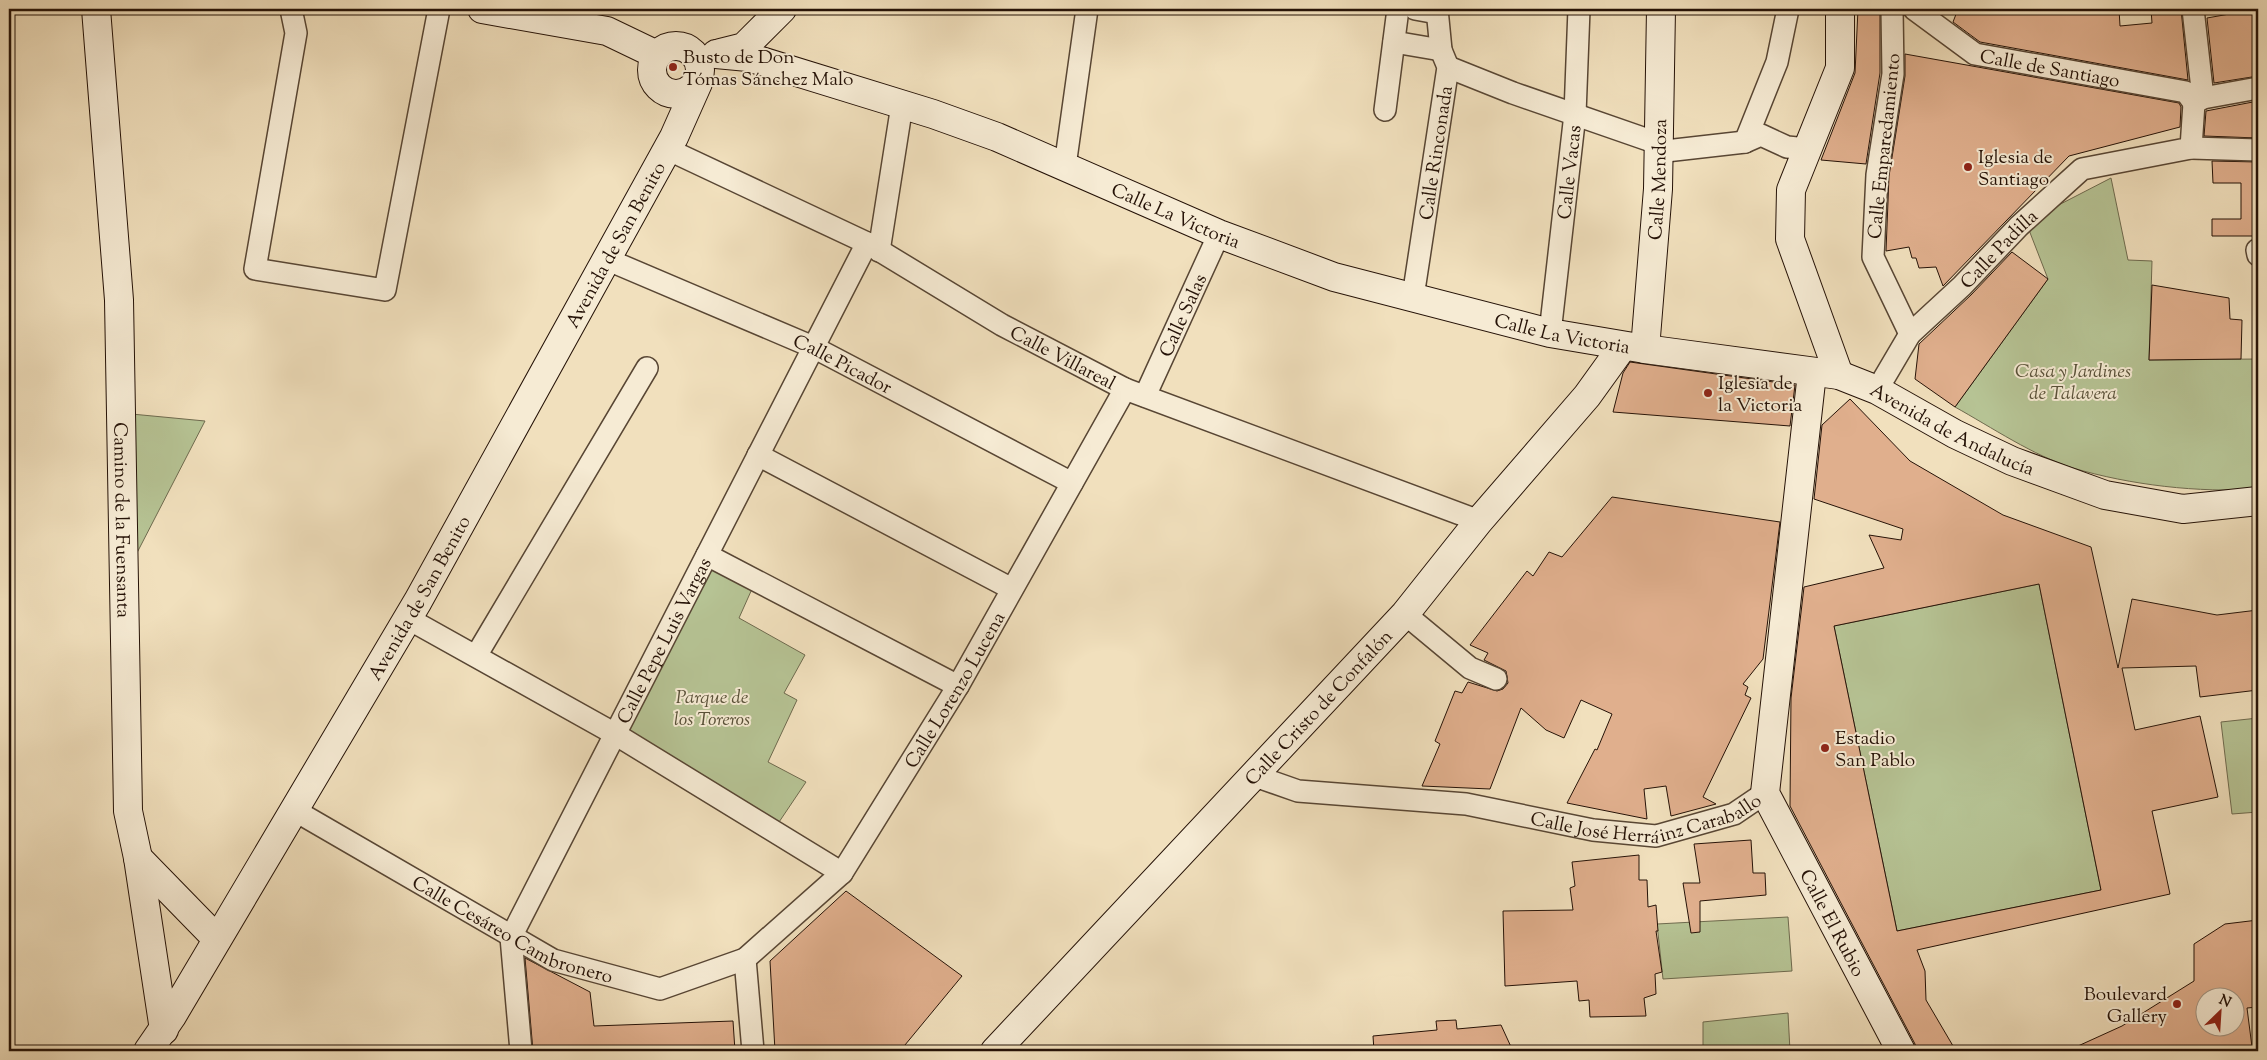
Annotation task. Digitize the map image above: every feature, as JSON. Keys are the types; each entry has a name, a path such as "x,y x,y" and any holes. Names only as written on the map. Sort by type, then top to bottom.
{"street":[{"name":"Camino de la Fuensanta","path":"96,9 119,300 128,811 138,858 164,1030"},
{"path":"291,9 296,33 255,268 385,290 439,9"},
{"path":"482,9 607,31 657,55"},
{"path":"705,53 698,83 684,94 668,93 656,84 652,69 657,55 670,46 678,46 705,53 744,46 782,9"},
{"path":"1066,166 1087,9"},
{"path":"1385,110 1398,9"},
{"path":"1415,9 1437,11"},
{"name":"Calle Vacas","path":"1550,333 1576,114 1579,9"},
{"name":"Calle Mendoza","path":"1634,348 1658,189 1657,147 1661,9"},
{"path":"1745,142 1777,62 1788,9"},
{"path":"1839,374 1790,239 1791,190 1840,68 1840,9"},
{"name":"Calle Emparedamiento","path":"1892,9 1893,74 1877,175 1873,257 1910,334"},
{"name":"Calle de Santiago","path":"1914,9 1975,54 2186,92 2199,101"},
{"path":"2191,148 2199,101 2193,9"},
{"name":"Calle Rinconada","path":"1413,297 1445,59 1437,11"},
{"path":"1394,42 1445,59 1514,94 1576,114 1657,147 1745,142 1761,135 1787,147 1808,149"},
{"name":"Calle La Victoria","path":"705,53 748,57 933,114 997,137 1219,234 1334,278 1550,333 1634,348"},
{"name":"Avenida de San Benito","path":"148,1051 164,1030 407,618 671,143 698,83"},
{"path":"2199,101 2258,88"},
{"path":"668,93 671,143"},
{"name":"Calle Pepe Luis Vargas","path":"511,937 813,347 873,247 902,105"},
{"name":"Calle Villareal","path":"671,143 873,247 1002,324 1125,389 1479,520"},
{"name":"Calle Padilla","path":"1877,390 1910,334 1962,286 2019,226 2082,169 2191,148 2258,150"},
{"name":"Calle Salas","path":"1145,396 1219,234"},
{"name":"Calle Picador","path":"606,259 813,347 1072,483"},
{"name":"Avenida de Andalucía","path":"1634,348 1812,373 1839,374 1877,390 1956,434 2012,461 2105,495 2183,509 2258,501"},
{"name":"Calle Cristo de Confalón","path":"995,1051 1405,614 1479,520 1587,396 1634,348"},
{"path":"476,656 647,368"},
{"name":"Calle José Herráinz Caraballo","path":"1255,776 1298,791 1466,804 1593,830 1656,836 1734,814 1765,793 1812,373"},
{"name":"Calle Lorenzo Lucena","path":"746,959 842,873 958,686 1125,389"},
{"path":"758,454 1012,589"},
{"path":"707,554 958,686"},
{"path":"1405,614 1470,668 1496,679"},
{"path":"407,618 615,734 842,873"},
{"name":"Calle El Rubio","path":"1765,793 1901,1051"},
{"name":"Calle Cesáreo Cambronero","path":"294,810 553,960 660,990 746,959"},
{"path":"138,858 217,939"},
{"path":"511,937 521,1051"},
{"path":"746,959 753,1051"}],"green space":[{"name":"Casa y Jardines de Talavera","path":"2111,178 2128,260 2152,261 2149,360 2258,359 2258,489 2189,489 2141,483 2095,474 2058,463 2043,456 1955,407 2048,279 2029,230 2047,211"},
{"path":"121,413 205,421 124,578"},
{"name":"Parque de los Toreros","path":"707,555 756,580 739,618 805,655 784,693 797,700 768,762 806,782 773,831 615,734"},
{"path":"2039,584 2101,890 1897,931 1834,626"},
{"path":"2258,718 2258,812 2232,814 2221,722"},
{"path":"1788,917 1792,971 1663,979 1657,924"},
{"path":"1788,1013 1790,1051 1703,1051 1703,1022"}],"building":[{"path":"1858,9 1880,9 1880,73 1866,164 1821,160 1855,73"},
{"path":"1958,9 2026,9 2026,14 2073,14 2073,9 2119,9 2120,26 2152,23 2151,9 2181,9 2188,80 1980,42 1953,22"},
{"path":"2234,9 2258,9 2258,76 2214,83 2207,18 2235,13"},
{"name":"Iglesia de Santiago","path":"1905,54 2179,103 2181,107 2180,127 2069,156 1943,286 1936,267 1919,268 1916,258 1912,258 1909,247 1886,251 1889,176 1905,76"},
{"path":"2258,101 2258,138 2204,136 2206,111"},
{"path":"2212,161 2258,162 2258,236 2212,236 2212,219 2241,219 2241,183 2213,183"},
{"path":"2012,252 2048,279 1955,407 1915,379 1919,344 1971,295"},
{"path":"2152,285 2229,298 2230,319 2242,320 2241,359 2149,360"},
{"name":"Iglesia de la Victoria","path":"1630,362 1795,385 1790,426 1613,412 1623,373"},
{"name":"Estadio San Pablo","path":"1850,399 1910,461 2003,515 2091,547 2118,668 2132,599 2217,615 2258,610 2258,690 2200,697 2196,666 2122,668 2135,730 2200,716 2218,797 2152,811 2170,894 1917,950 1925,971 1926,1000 1956,1051 1917,1051 1790,806 1791,698 1804,587 1884,568 1869,535 1901,540 1903,529 1814,499 1822,425","holes":["2039,584 2101,890 1897,931 1834,626"]},
{"path":"1612,497 1780,522 1763,659 1743,684 1748,687 1745,695 1751,698 1703,797 1716,804 1671,816 1666,786 1644,789 1647,819 1567,803 1595,749 1597,750 1612,714 1581,700 1564,738 1546,730 1521,708 1490,789 1422,786 1440,744 1435,741 1455,691 1462,693 1468,682 1497,691 1503,689 1508,683 1506,671 1484,660 1488,653 1470,645 1527,571 1533,576 1549,552 1562,557"},
{"path":"1751,840 1753,873 1765,873 1766,895 1700,901 1700,932 1691,933 1683,883 1700,883 1694,844"},
{"path":"1639,855 1639,880 1647,880 1648,907 1656,905 1658,931 1656,931 1662,972 1655,974 1656,994 1644,998 1646,1016 1590,1017 1589,1000 1579,1001 1577,981 1505,986 1503,911 1573,910 1570,888 1575,886 1572,862"},
{"path":"846,891 962,976 900,1051 775,1051 770,961"},
{"path":"2258,920 2258,1007 2247,1008 2252,1047 2204,1051 2067,1051 2122,1026 2194,981 2194,944 2225,924"},
{"path":"525,958 590,992 594,1026 733,1021 735,1051 533,1051"},
{"path":"1456,1020 1457,1029 1501,1025 1512,1049 1374,1051 1373,1036 1437,1030 1436,1021"}],"place":[{"name":"Busto de Don Tómas Sánchez Malo","path":"673,67"},
{"name":"Iglesia de Santiago","path":"1968,167"},
{"name":"Iglesia de la Victoria","path":"1708,393"},
{"name":"Estadio San Pablo","path":"1825,748"},
{"name":"Boulevard Gallery","path":"2177,1004"}]}
